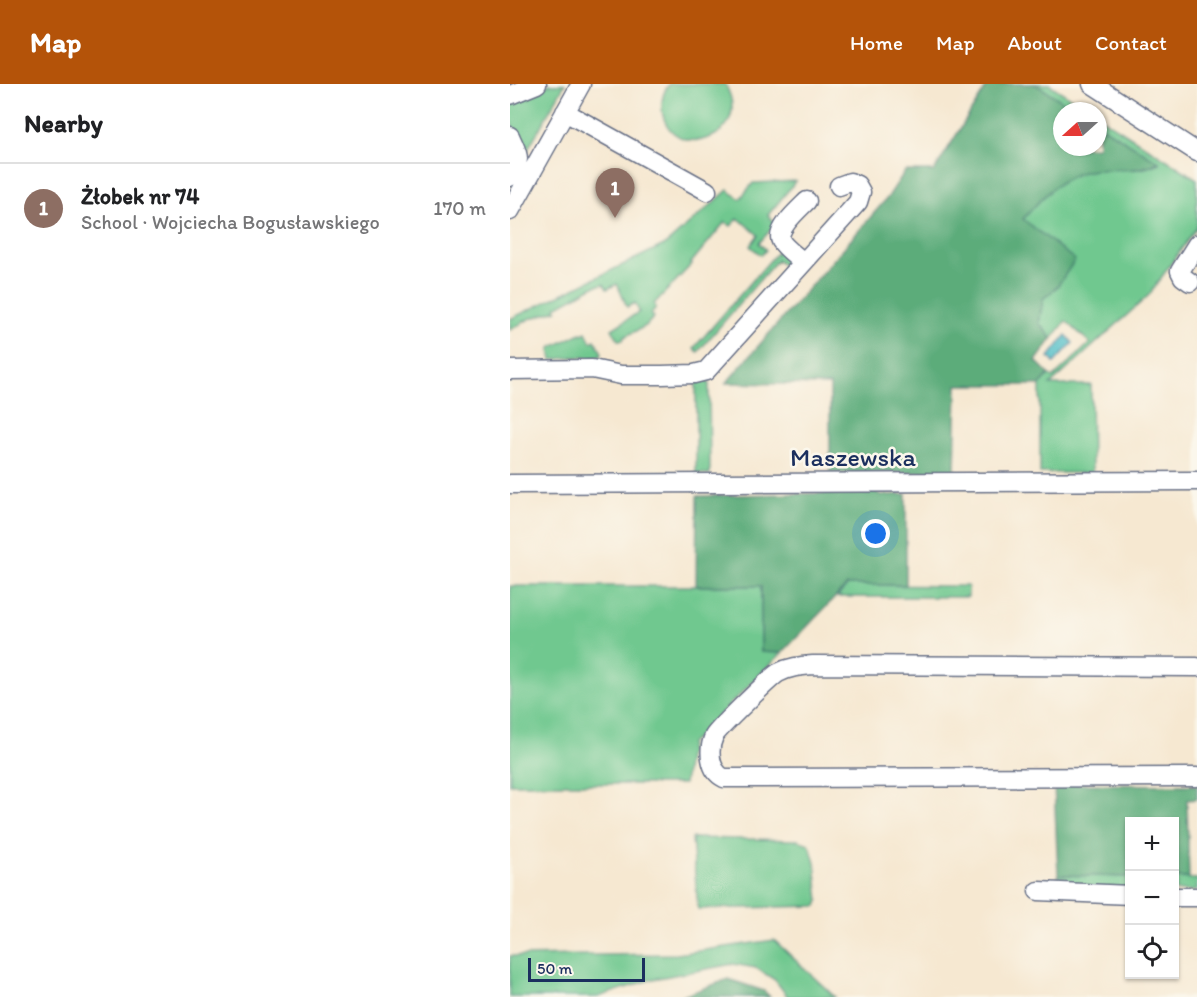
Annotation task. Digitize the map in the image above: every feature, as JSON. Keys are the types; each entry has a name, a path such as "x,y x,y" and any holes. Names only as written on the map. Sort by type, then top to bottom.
{"street":[{"path":"510,95 537,84"},
{"path":"518,174 566,112 581,84"},
{"path":"1092,84 1197,152"},
{"path":"566,112 708,191"},
{"path":"510,136 519,157 510,212"},
{"path":"510,370 592,369 621,375 694,374 706,370 859,200 860,189 855,183 847,182 839,186"},
{"path":"803,262 782,242 780,235 783,228 807,201"},
{"path":"1190,282 1183,277 1180,271 1197,244"},
{"path":"592,369 610,364 621,364"},
{"name":"Maszewska","path":"510,484 1197,481"},
{"path":"1197,667 813,664 790,667 775,675 715,735 710,751 714,770 724,778 1197,777"},
{"path":"1038,891 1125,895"},
{"path":"1179,897 1197,897"}],"green space":[{"path":"550,84 565,84 525,154 510,120 510,101"},
{"path":"669,84 725,84 732,103 730,119 721,131 708,138 693,140 679,137 668,127 662,110 663,96"},
{"path":"988,84 1035,84 1064,102 1053,102 1053,156 1107,156 1107,130 1159,162 1135,169 1095,170 1073,175 1054,187 1023,219 1075,260 1057,287 1043,299 1039,323 1052,339 1036,361 1049,374 1040,385 957,385 955,473 830,473 830,385 726,383 888,197 905,171 934,171"},
{"path":"1035,84 1049,84 1077,102 1064,102"},
{"path":"1107,122 1197,179 1197,227 1149,295 1050,385 1091,385 1092,473 1040,473 1040,385 1049,374 1053,378 1090,343 1066,321 1052,339 1039,323 1043,298 1057,287 1023,219 1054,187 1072,176 1094,170 1135,169 1159,163 1107,130"},
{"path":"796,181 768,215 776,224 759,243 766,250 761,255 750,246 758,235 738,218 731,226 725,222 692,264 654,304 656,307 651,314 654,317 646,326 624,337 623,340 618,340 612,329 639,312 635,303 627,307 617,284 607,289 604,284 594,286 556,307 557,310 529,319 510,330 510,319 666,244 728,190 740,199 753,183"},
{"path":"779,250 788,258 786,268 777,260 698,352 694,348"},
{"path":"586,332 591,342 595,340 602,353 601,356 552,360 550,350 552,347"},
{"path":"696,382 709,382 710,474 696,474"},
{"path":"876,492 881,495 906,494 906,585 847,585 782,653 761,652 761,586 696,586 697,496"},
{"path":"848,585 968,586 968,597 837,597"},
{"path":"510,586 761,586 761,652 782,653 690,744 684,784 510,784"},
{"path":"1054,784 1197,785 1197,799 1187,800 1189,878 1179,878 1179,817 1125,817 1125,877 1058,875"},
{"path":"692,838 798,840 809,844 815,862 819,901 817,906 698,909"},
{"path":"1058,875 1125,877 1125,889 1058,888"},
{"path":"1179,878 1197,879 1197,891 1179,891"},
{"path":"774,940 835,997 788,997 775,980 756,968 733,964 653,979 598,997 510,997 510,956 677,954"},
{"path":"728,979 764,991 770,997 680,997"}],"water":[{"path":"1066,335 1073,343 1054,363 1049,357"}],"place":[{"name":"Żłobek nr 74","path":"615,218"}]}
